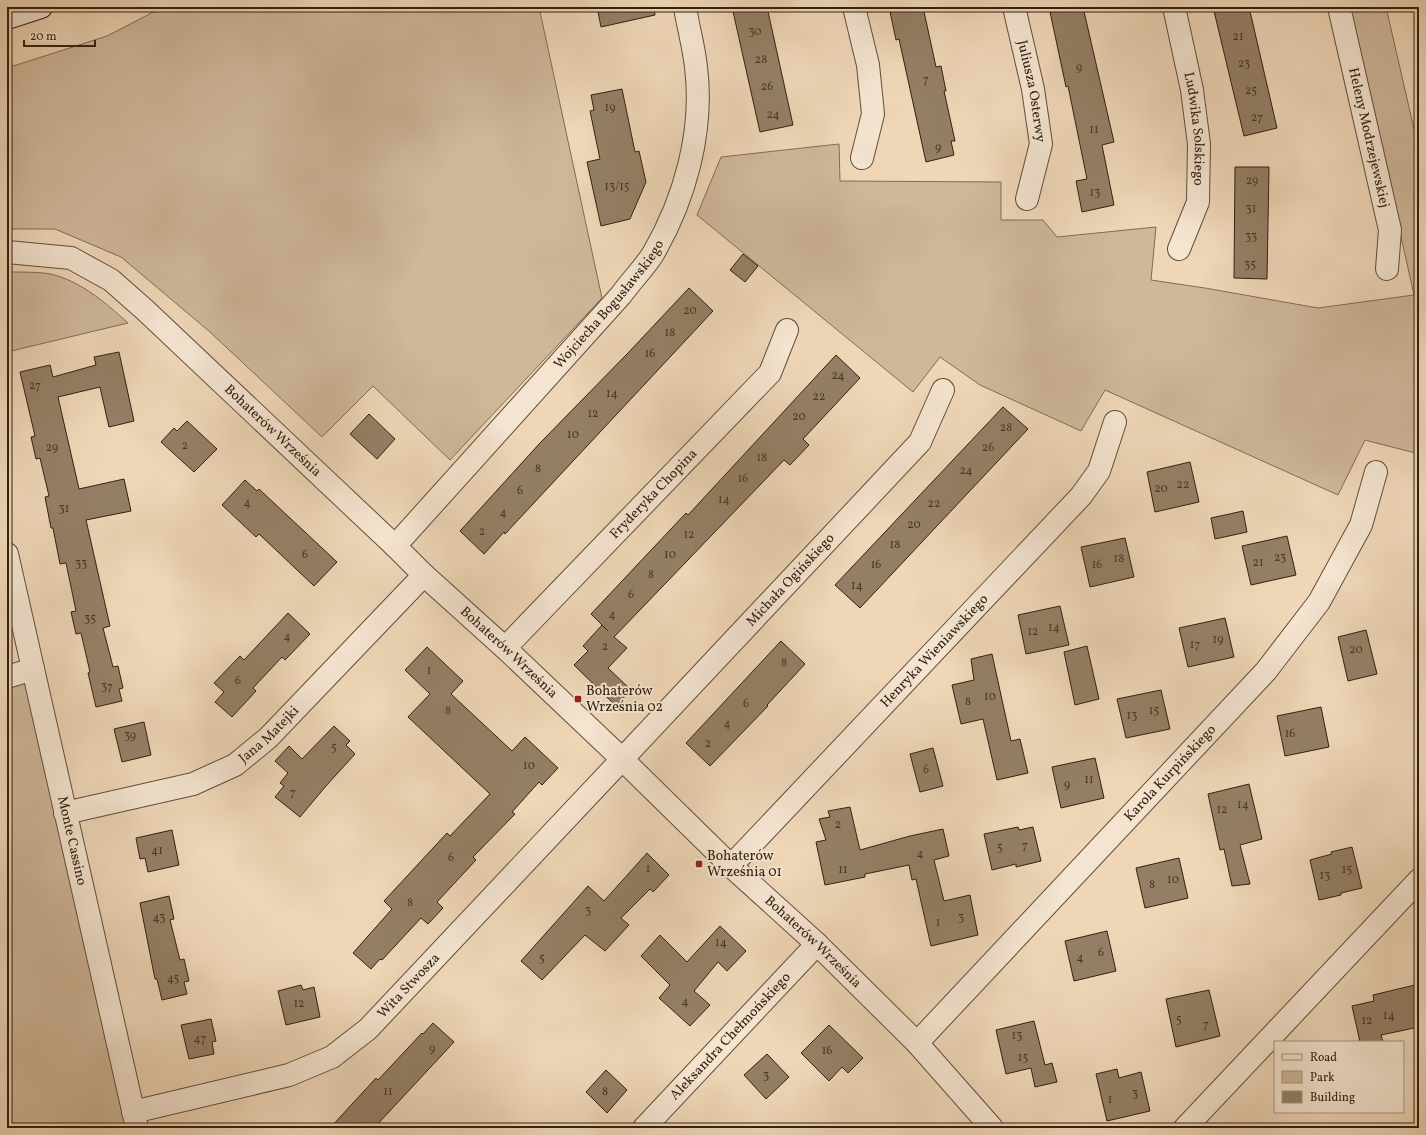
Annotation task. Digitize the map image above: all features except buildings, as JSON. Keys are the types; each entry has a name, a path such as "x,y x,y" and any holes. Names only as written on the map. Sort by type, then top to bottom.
{"street":[{"path":"7,18 41,7"},
{"name":"Wojciecha Bogusławskiego","path":"395,546 621,295 652,255 677,206 692,154 698,113 696,67 684,7"},
{"path":"854,7 868,65 873,114 862,158"},
{"name":"Juliusza Osterwy","path":"1014,7 1033,89 1041,144 1026,199"},
{"name":"Ludwika Solskiego","path":"1174,7 1192,90 1199,144 1198,202 1179,249"},
{"name":"Heleny Modrzejewskiej","path":"1339,7 1390,230 1387,269"},
{"name":"Bohaterów Września","path":"7,252 71,258 112,280 395,546 424,576 505,648 731,866 818,944 917,1043 992,1128"},
{"name":"Fryderyka Chopina","path":"505,648 770,373 787,330"},
{"name":"Michała Ogińskiego","path":"622,760 920,442 943,390"},
{"name":"Henryka Wieniawskiego","path":"731,866 1081,496 1099,471 1115,422"},
{"name":"Karola Kurpińskiego","path":"917,1043 1266,671 1319,602 1361,525 1376,472"},
{"name":"Monte Cassino","path":"7,554 135,1120"},
{"name":"Jana Matejki","path":"65,813 193,784 235,765 268,738 424,576"},
{"path":"7,677 33,669"},
{"name":"Wita Stwosza","path":"135,1120 289,1075 332,1057 368,1029 622,760"},
{"path":"1185,1128 1419,880"},
{"name":"Aleksandra Chełmońskiego","path":"644,1128 818,944"}],"green space":[{"path":"163,7 539,7 602,298 450,460 373,386 322,437 210,332 121,257 55,229 7,229 7,68 107,36"},
{"path":"1350,7 1386,7 1419,151 1419,454 1365,440 1338,495 1105,390 1081,431 980,385 940,357 913,392 697,215 721,157 839,144 840,181 1001,182 1001,220 1043,220 1057,237 1156,227 1151,280 1318,308 1414,295"},
{"path":"7,272 30,272 56,275 79,285 100,299 128,323 7,352"},
{"path":"33,669 137,1128 7,1128 7,677"}],"place":[{"name":"Bohaterów Września 02","path":"578,699"},
{"name":"Bohaterów Września 01","path":"699,864"}]}
